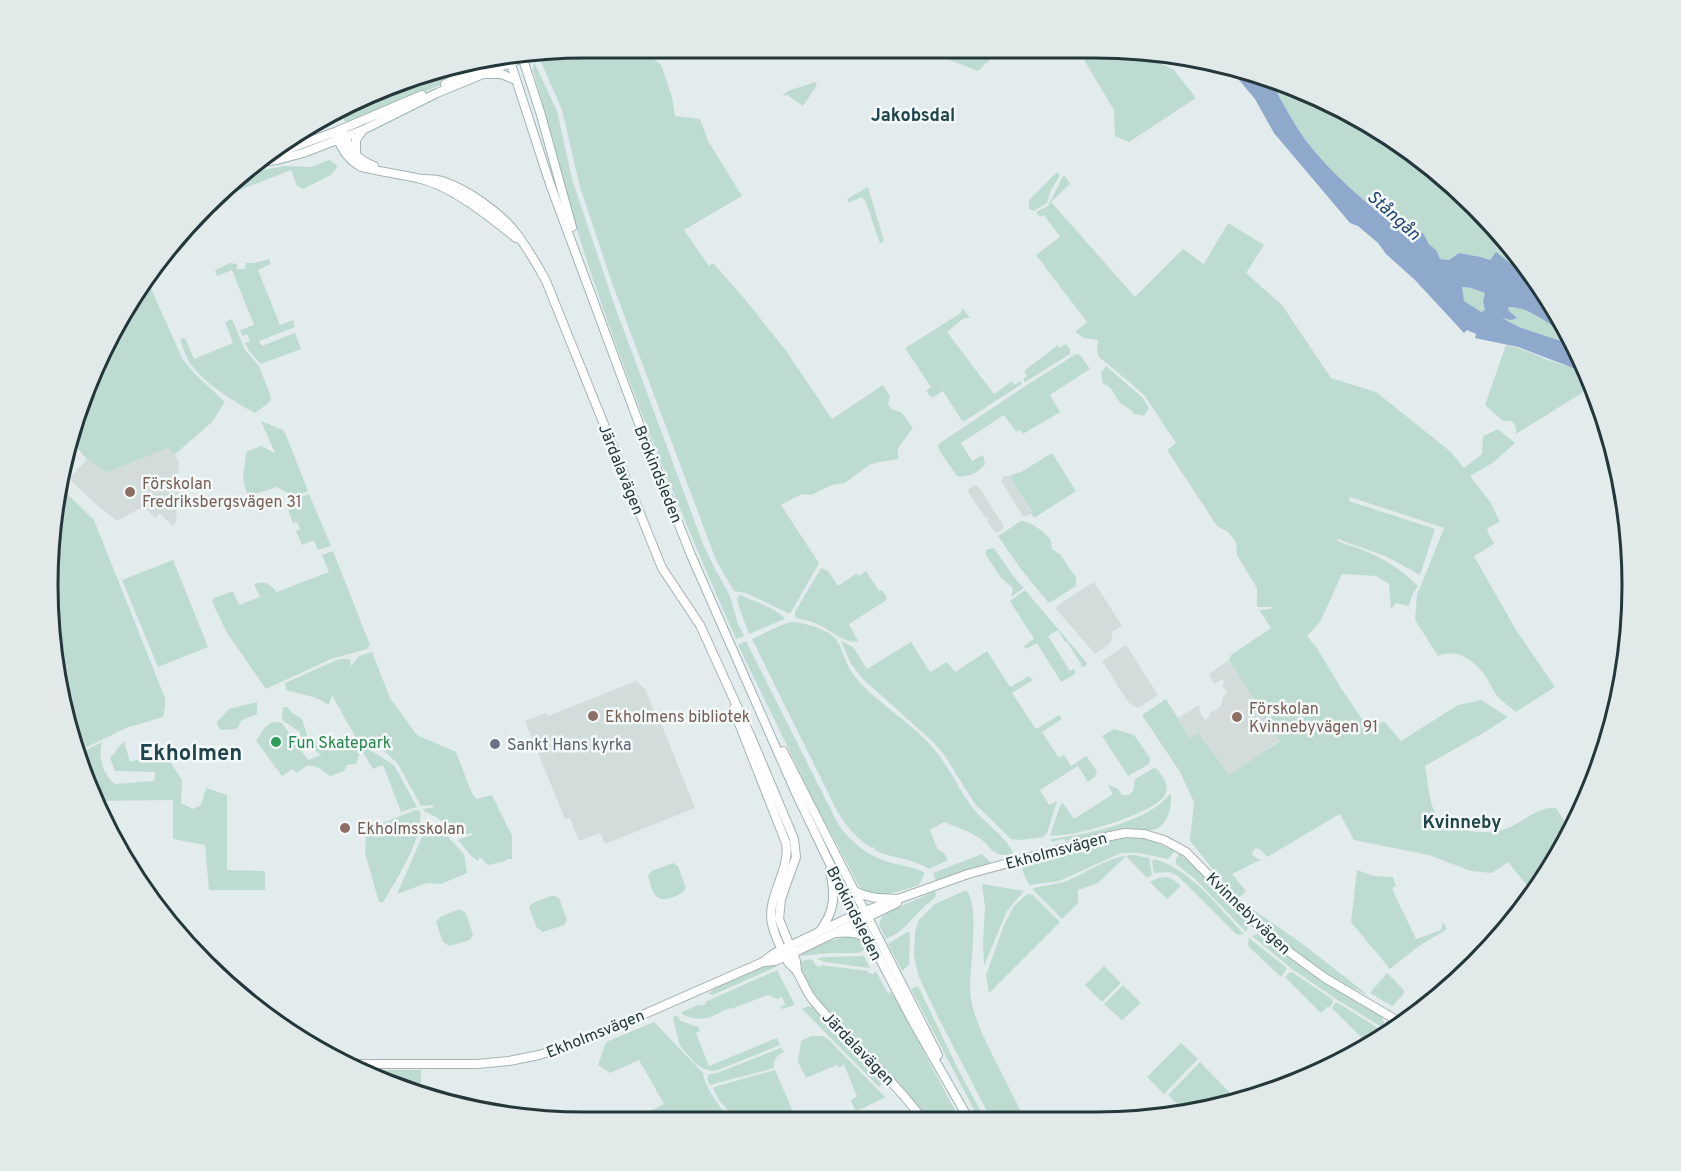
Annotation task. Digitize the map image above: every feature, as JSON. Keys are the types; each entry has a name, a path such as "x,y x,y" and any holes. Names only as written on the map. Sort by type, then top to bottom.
{"main road":[{"name":"Brokindsleden","path":"524,62 541,115 587,282"},
{"name":"Brokindsleden","path":"510,64 550,184 638,421 683,534 795,791 828,860 913,1022 965,1112"},
{"path":"483,69 516,80"},
{"path":"276,160 291,157 474,71"},
{"path":"289,150 340,134 363,130 437,93 476,71"},
{"name":"Brokindsleden","path":"754,695 867,913 966,1112"},
{"path":"820,931 830,915 834,901 828,860"},
{"path":"856,892 873,898 897,898"},
{"path":"836,933 854,932 869,940"}],"street":[{"path":"357,158 356,140 363,130"},
{"path":"340,134 357,158"},
{"name":"Järdalavägen","path":"340,134 345,155 353,163 372,170 386,171"},
{"name":"Järdalavägen","path":"357,158 386,171 422,179 455,194 524,245 537,264 550,290 662,568 700,625 794,838 795,863 781,899 779,914 788,951 796,961 797,971 812,998 916,1112"},
{"name":"Ekholmsvägen","path":"788,951 820,931 968,874 1101,838 1134,833 1164,840"},
{"name":"Kvinnebyvägen","path":"1164,840 1176,845 1194,860 1258,925 1288,951 1325,978 1395,1019"},
{"name":"Ekholmsvägen","path":"867,913 897,898 916,893"},
{"name":"Ekholmsvägen","path":"366,1064 477,1064 539,1055 583,1041 763,962 772,954 788,951 836,933 858,917"}],"shaded area":[{"name":"Förskolan Fredriksbergsvägen 31","path":"168,447 179,461 176,522 173,526 160,514 155,518 144,506 117,521 70,480 87,459 106,472"},
{"path":"1004,476 1009,476 1032,513 1023,516 1001,481"},
{"path":"978,486 1004,526 1002,530 996,533 987,521 989,520 987,516 985,517 968,492 969,488"},
{"path":"1094,582 1122,626 1113,631 1111,642 1095,654 1056,609 1058,605"},
{"path":"1126,645 1158,695 1138,708 1129,703 1102,661"},
{"name":"Förskolan Kvinnebyvägen 91","path":"1229,660 1280,740 1229,776 1200,733 1191,739 1178,718 1199,705 1200,713 1205,720 1210,716 1209,714 1221,706 1223,696 1227,693 1222,685 1225,683 1222,679 1214,684 1209,674"},
{"path":"636,681 645,689 656,711 695,808 605,844 600,833 579,841 570,818 565,819 525,721 546,713 548,716"}],"green space":[{"path":"652,58 661,65 672,97 675,116 700,119 708,141 742,196 684,230 709,266 713,263 784,348 832,419 883,385 890,396 888,404 891,409 902,413 913,428 898,448 898,459 869,465 845,483 832,485 811,495 802,494 781,505 819,563 790,614 746,593 734,591 716,560 612,283 580,187 562,110 541,61"},
{"path":"945,58 992,58 978,71"},
{"path":"1083,58 1160,63 1174,70 1196,98 1129,142 1115,136 1114,110"},
{"path":"534,62 557,111 572,179 613,301 703,544 730,596 744,636 736,639 662,465 596,288 563,180 533,70"},
{"path":"459,74 415,96 350,123 344,121 344,117 384,99 416,86"},
{"path":"815,82 817,85 803,106 787,95 782,96 788,91"},
{"path":"1276,90 1329,113 1359,129 1416,167 1468,213 1516,268 1495,253 1490,260 1459,253 1449,260 1440,259 1437,251 1429,244 1423,233 1413,241 1355,192 1315,152 1295,125"},
{"path":"329,160 338,166 331,175 303,189 297,186 291,170 235,192 261,171 284,166 311,167"},
{"path":"1057,172 1060,175 1051,190 1047,203 1034,211 1029,209 1029,200"},
{"path":"1065,176 1070,184 1051,202 1135,297 1183,249 1204,264 1228,223 1264,245 1246,273 1282,305 1331,378 1376,392 1451,452 1464,468 1482,454 1483,436 1498,429 1515,443 1494,462 1470,476 1491,503 1500,522 1487,530 1494,544 1474,556 1516,630 1555,687 1516,712 1498,697 1483,673 1469,659 1451,653 1438,656 1415,620 1417,595 1444,528 1350,497 1349,501 1435,529 1420,575 1385,556 1338,539 1337,541 1384,560 1418,586 1409,606 1396,603 1391,609 1389,584 1376,576 1342,574 1320,622 1307,636 1369,729 1384,721 1401,741 1458,705 1481,700 1508,717 1425,766 1430,798 1438,816 1446,823 1477,832 1508,828 1547,808 1556,808 1566,823 1534,878 1528,887 1508,862 1492,873 1471,871 1429,855 1354,840 1340,814 1267,857 1260,849 1254,849 1252,855 1262,859 1232,874 1246,891 1238,899 1304,945 1368,995 1318,968 1271,933 1237,898 1190,841 1194,802 1180,772 1142,715 1166,699 1190,738 1199,733 1229,775 1280,741 1229,660 1231,655 1271,628 1259,610 1271,609 1271,607 1257,607 1257,588 1237,555 1236,542 1228,532 1217,526 1167,450 1176,443 1145,396 1099,357 1098,340 1084,338 1075,332 1087,322 1036,255 1060,237 1044,215 1040,217 1036,212 1048,206"},
{"path":"868,187 884,241 880,243 865,200 861,197 849,203 847,199"},
{"path":"269,259 271,264 258,270 280,325 293,320 295,327 259,341 262,346 295,333 301,349 261,364 245,343 250,341 247,334 242,336 240,330 254,325 232,270 217,276 215,270 230,263 237,264 237,269 245,269 246,263"},
{"path":"1462,287 1485,293 1483,305 1486,310 1481,313 1464,301"},
{"path":"151,288 183,360 225,402 212,422 174,455 168,448 106,472 87,459 77,447 86,416 113,352"},
{"path":"1514,306 1530,312 1554,326 1562,341 1519,327 1502,318 1502,316 1508,319 1517,318 1508,310 1509,307"},
{"path":"962,308 970,318 964,318 947,332 994,394 1012,381 1014,385 1020,381 1022,384 963,422 943,391 932,398 926,391 931,387 905,348 961,313"},
{"path":"232,319 245,350 259,366 271,397 270,402 255,413 227,396 200,375 187,358 180,339 185,338 194,359 233,343 225,322"},
{"path":"1066,344 1070,354 1025,382 1023,379 1027,376 1024,371 1058,345 1060,348"},
{"path":"1506,345 1575,368 1585,391 1516,434 1516,427 1512,421 1503,421 1485,405"},
{"path":"1076,354 1080,355 1090,369 1050,395 1060,412 1023,434 1020,430 1016,432 1004,415 961,443 972,461 983,455 985,464 972,474 957,476 938,445"},
{"path":"1106,366 1143,398 1149,408 1144,416 1134,414 1120,402 1110,388 1103,384 1101,373"},
{"path":"261,421 283,430 308,491 294,497 277,487 248,496 243,479 246,452 261,446 275,453"},
{"path":"1052,453 1076,491 1034,518 1009,476 1021,472"},
{"path":"67,494 94,520 165,698 163,717 126,728 84,749 76,722 63,654 58,586"},
{"path":"309,494 331,546 318,550 314,540 302,545 296,531 300,529 297,522 293,523 288,510 299,506 296,498"},
{"path":"1021,521 1033,525 1048,536 1052,549 1061,555 1076,578 1076,586 1051,602 1048,602 1020,568 998,536"},
{"path":"994,548 1024,588 1012,596 1012,587 1001,578 986,555 986,550"},
{"path":"333,551 370,645 367,649 331,659 266,689 227,633 212,602 214,598 233,591 239,605 260,597 254,584 267,583 277,592 329,572 322,555"},
{"path":"173,560 208,647 158,667 122,580"},
{"path":"821,568 828,571 838,586 857,573 859,576 866,571 879,591 882,590 887,598 849,624 858,641 849,641 816,624 795,617 795,612"},
{"path":"1025,590 1087,663 1085,667 1081,666 1058,630 1048,636 1070,671 1074,669 1075,671 1075,674 1061,682 1037,643 1026,649 1024,646 1034,639 1010,601"},
{"path":"740,595 771,608 785,619 749,634 739,607 737,598"},
{"path":"791,622 814,626 834,637 853,674 934,749 972,807 1006,841 1014,855 995,853 973,834 944,822 930,830 938,850 943,852 948,860 929,869 875,850 852,832 837,811 752,639"},
{"path":"746,641 838,824 855,843 868,853 925,873 919,885 879,894 864,890 858,884 813,799 738,645"},
{"path":"841,641 853,647 867,669 911,642 930,672 947,662 955,672 987,651 1010,687 1029,676 1033,680 1012,693 1036,729 1059,715 1062,719 1042,732 1059,758 1064,755 1071,766 1086,756 1097,771 1095,777 1088,782 1078,766 1040,790 1049,805 1057,801 1047,833 1043,837 1011,839 975,804 943,753 933,742 863,679 851,664"},
{"path":"372,652 390,698 417,735 456,752 476,799 492,795 512,836 512,859 488,865 480,857 478,861 471,856 458,840 472,833 456,836 438,818 424,811 423,809 435,807 421,806 398,764 383,750 356,738 332,695 329,705 314,697 286,690 285,683 339,659 350,659 351,666 359,656"},
{"path":"257,702 257,714 242,720 237,729 220,730 217,722 229,709"},
{"name":"Fun Skatepark","path":"283,707 287,707 302,719 308,738 324,747 335,738 348,747 354,745 359,747 357,742 394,765 417,807 401,812 383,765 373,769 361,749 356,764 347,765 344,771 330,776 319,768 308,765 297,773 292,769 282,776 256,741 265,727 272,722 282,723 308,760 321,755 310,746 302,744 300,732 282,720"},
{"path":"1114,729 1134,735 1150,758 1149,764 1128,776 1102,736"},
{"path":"124,741 130,762 167,752 182,780 181,803 193,809 201,805 206,788 227,795 227,870 265,871 265,890 209,890 205,845 173,839 173,800 105,801 85,751 102,742 102,766 107,776 115,784 154,781 155,772 115,771 110,758"},
{"path":"1154,768 1162,776 1167,788 1165,795 1146,810 1092,829 1050,835 1063,803 1074,819 1113,794 1108,785 1118,789 1122,795 1129,795 1133,791 1135,779"},
{"path":"1169,795 1171,799 1169,814 1161,826 1155,829 1122,829 1084,838 1051,842 1051,839 1114,826 1131,820 1146,813"},
{"path":"415,810 420,811 420,821 414,845 389,893 383,902 379,902 365,853 366,834 384,827 383,823"},
{"path":"438,826 464,854 467,873 441,884 427,883 397,894 425,830"},
{"path":"1128,837 1148,839 1175,851 1168,859 1139,853 1121,853 1059,881 1029,885 1024,875 1021,865 1089,845"},
{"path":"982,854 991,863 936,881 933,873"},
{"path":"1179,854 1190,862 1246,919 1249,925 1246,932 1195,879 1176,864"},
{"path":"1134,855 1149,858 1152,875 1147,878 1126,856 1098,883 1078,890 1078,903 1062,919 1032,889 1064,882 1115,858 1124,856"},
{"path":"1154,859 1168,864 1204,890 1244,934 1236,934 1178,876 1169,872 1154,873 1152,861"},
{"path":"673,863 678,866 686,888 674,897 658,898 648,875 652,871"},
{"path":"1357,870 1374,876 1393,877 1396,886 1392,888 1416,939 1441,930 1443,922 1447,929 1419,946 1390,969 1351,922"},
{"path":"1166,877 1181,886 1167,899 1150,882"},
{"path":"982,884 1024,891 1007,911 984,966 985,907"},
{"path":"966,890 970,897 973,908 970,988 973,1008 984,1038 1021,1112 987,1112 918,975 914,955 915,933 918,921 935,904"},
{"path":"935,891 936,896 933,900 902,930 886,939 879,925 886,913"},
{"path":"1027,894 1033,895 1060,922 989,993 986,975 1004,925 1014,906"},
{"path":"551,896 559,898 567,920 564,925 543,932 537,928 529,907"},
{"path":"457,910 466,913 473,935 470,940 449,946 443,942 436,922 440,917"},
{"path":"907,932 910,935 909,965 902,971 888,944"},
{"path":"1262,934 1304,967 1380,1015 1384,1021 1383,1027 1292,969 1252,936"},
{"path":"849,936 863,939 869,948 858,953 800,956 815,946"},
{"path":"1249,938 1287,968 1281,977 1250,948"},
{"path":"864,956 870,968 817,959 823,957"},
{"path":"809,959 820,967 821,965 877,973 888,994 891,992 895,998 956,1112 921,1112 902,1087 824,1008 812,993 799,962"},
{"path":"775,964 776,967 713,995 708,994 740,975"},
{"path":"1104,966 1121,983 1102,1002 1085,985"},
{"path":"777,970 795,1005 782,1009 780,1007 785,1005 782,997 777,999 768,995 708,1018 696,1019 682,1014 682,1012 700,1004 701,1006 706,1004 705,1002"},
{"path":"1292,972 1332,999 1330,1007 1321,1013 1285,977"},
{"path":"1387,973 1404,990 1403,995 1392,1006 1370,993"},
{"path":"1123,985 1141,1003 1122,1020 1104,1004"},
{"path":"918,986 981,1112 975,1112 911,989"},
{"path":"1335,1003 1338,1003 1380,1029 1363,1039 1332,1008"},
{"path":"808,1006 814,1008 885,1081 879,1087 802,1009"},
{"path":"676,1015 681,1021 698,1027 700,1031 696,1033 709,1066 777,1038 780,1045 718,1070 704,1069 696,1064 680,1046 673,1019"},
{"path":"654,1022 703,1073 711,1093 725,1112 648,1112 664,1104 639,1060 610,1073 598,1065 606,1042"},
{"path":"811,1036 822,1036 828,1039 885,1097 855,1110 851,1100 857,1096 844,1065 839,1068 837,1065 806,1078 798,1062 801,1041"},
{"path":"1181,1043 1198,1059 1164,1094 1147,1077"},
{"path":"781,1048 785,1052 776,1058 774,1068 710,1085 707,1079 709,1074"},
{"path":"1200,1062 1232,1095 1178,1105 1168,1095"},
{"path":"379,1070 421,1070 421,1087"},
{"path":"775,1070 793,1112 729,1112 719,1100 714,1087"}],"water":[{"path":"1237,78 1276,90 1300,131 1328,166 1370,205 1413,240 1419,238 1419,232 1423,233 1429,244 1437,251 1440,259 1449,260 1459,253 1490,260 1496,252 1516,268 1555,328 1525,310 1517,308 1509,307 1508,310 1517,318 1511,320 1502,318 1519,327 1562,341 1575,368 1518,347 1475,338 1476,334 1467,330 1464,333 1415,280 1386,254 1378,243 1358,226 1350,223 1274,133 1255,99","holes":["1462,287 1485,293 1483,302 1485,310 1481,312 1464,301"]}],"place":[{"name":"Förskolan Fredriksbergsvägen 31","path":"130,492"},
{"name":"Ekholmens bibliotek","path":"593,716"},
{"name":"Förskolan Kvinnebyvägen 91","path":"1237,717"},
{"name":"Fun Skatepark","path":"276,742"},
{"name":"Sankt Hans kyrka","path":"495,744"},
{"name":"Ekholmsskolan","path":"345,828"}],"district":[{"name":"Jakobsdal","path":"913,115"},
{"name":"Ekholmen","path":"191,752"},
{"name":"Kvinneby","path":"1462,822"}],"water label":[{"name":"Stångån","path":"1394,215"}]}
